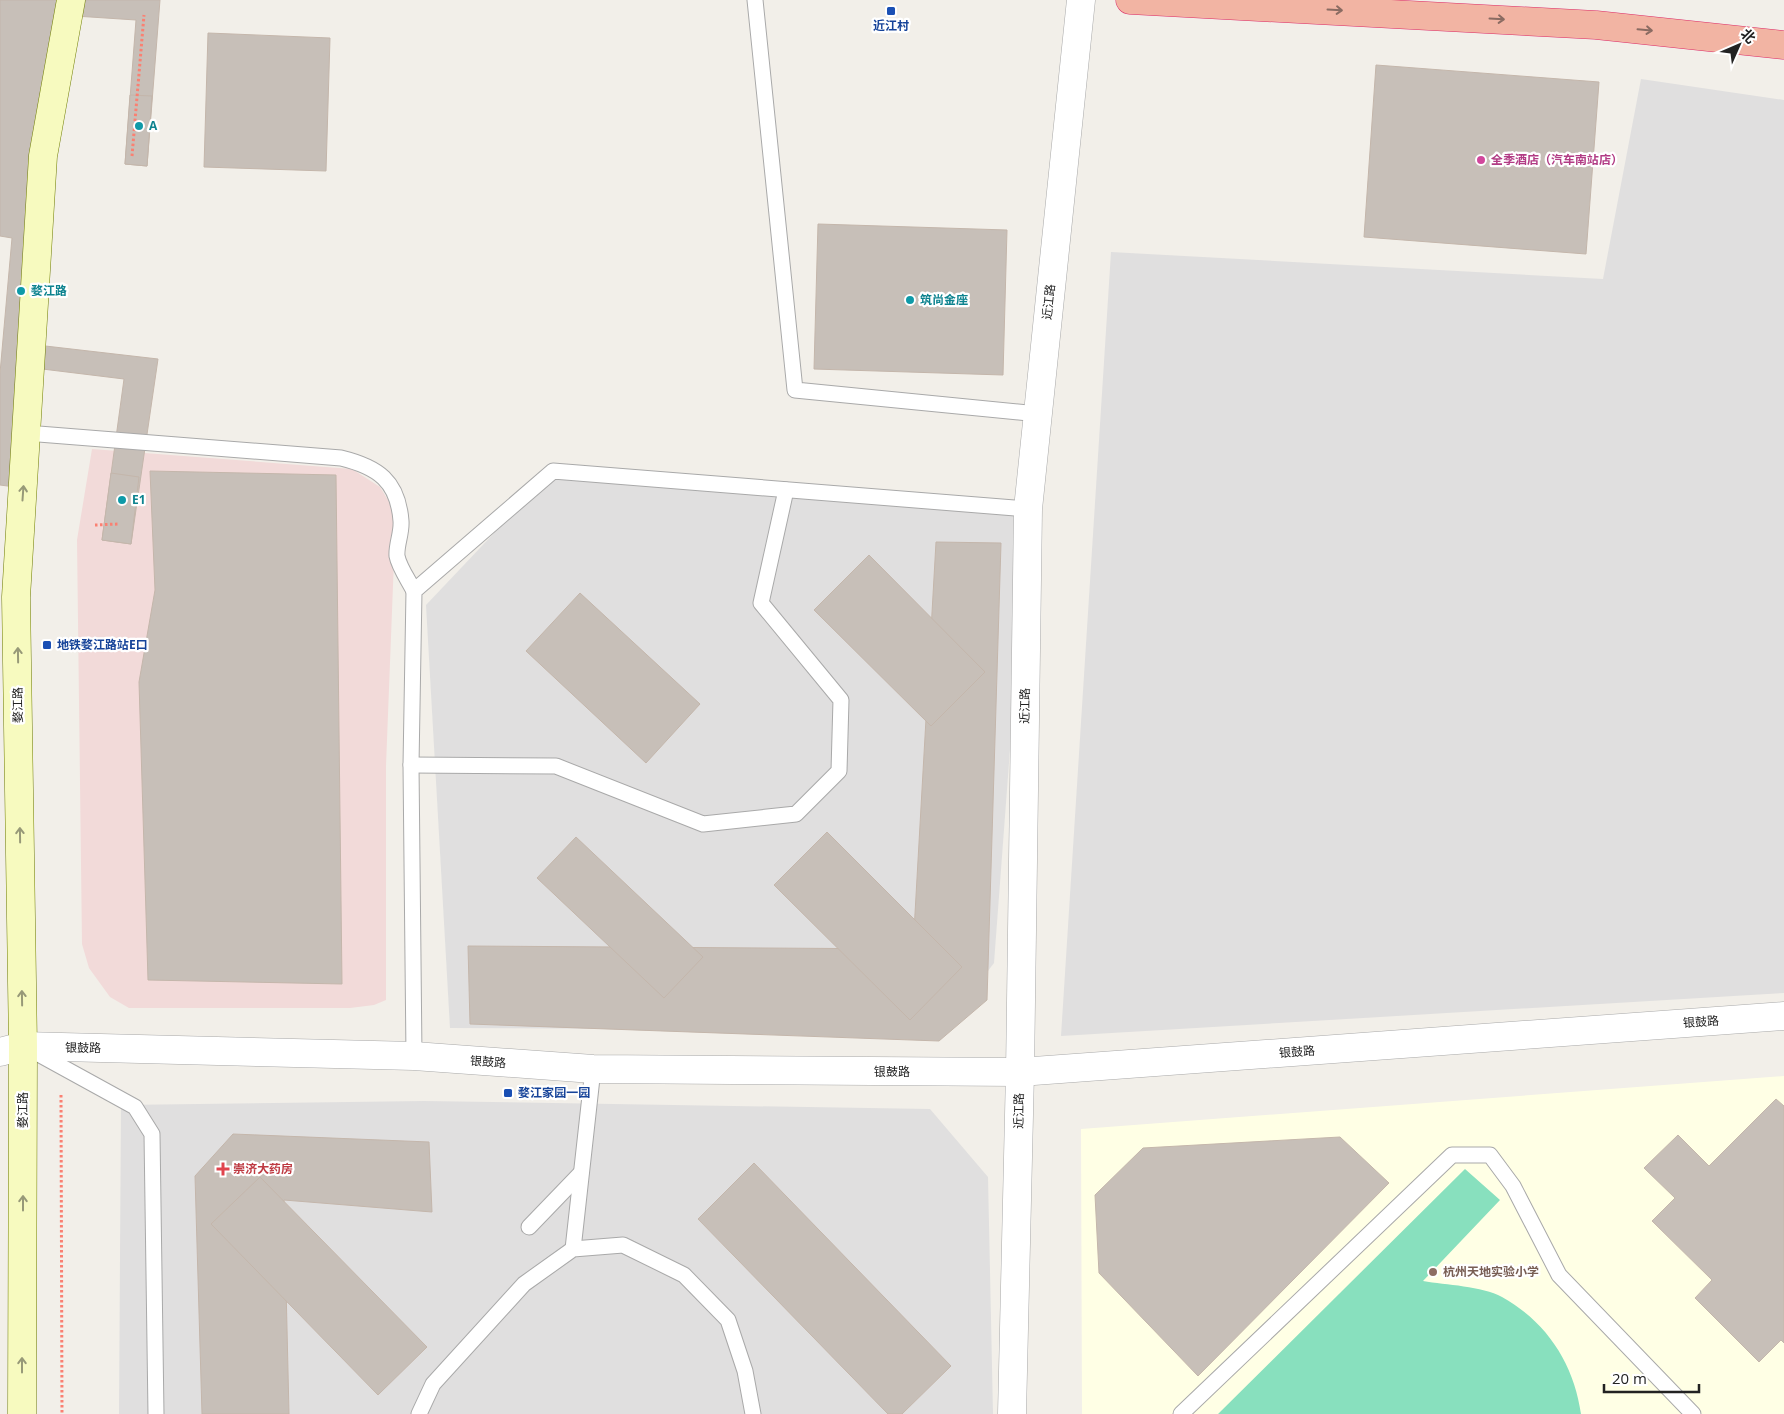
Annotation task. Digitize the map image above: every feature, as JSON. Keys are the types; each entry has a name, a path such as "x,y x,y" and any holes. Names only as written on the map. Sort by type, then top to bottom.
{"highway":[{"path":"1130,0 1596,26 1784,45"}],"main road":[{"name":"婺江路","path":"22,1414 12,1049 16,597 43,156 71,0"}],"street":[{"name":"近江路","path":"1012,1414 1020,1072 1028,510 1080,0"},
{"name":"银鼓路","path":"12,1049 414,1056 593,1070 1020,1072 1784,1016"}],"lane":[{"path":"755,0 795,390 1038,414"},
{"path":"26,433 341,458 358,462 378,471 394,491 401,522 397,556 414,591 411,765 414,1056"},
{"path":"414,591 553,471 1028,510"},
{"path":"411,765 556,766 702,824 796,814 839,771 840,700 761,603 786,490"},
{"path":"12,1049 62,1067 135,1107 152,1134 156,1414"},
{"path":"573,1249 593,1070"},
{"path":"1181,1414 1452,1155 1490,1155 1513,1186 1559,1275 1693,1414"},
{"path":"529,1227 581,1172"},
{"path":"419,1414 433,1384 524,1284 573,1249 623,1245 684,1275 728,1320 745,1371 753,1414"}],"path":[{"path":"132,156 144,14"},
{"path":"95,525 118,524"},
{"path":"62,1067 62,1414"}],"shaded area":[{"path":"1641,79 1784,100 1784,993 1061,1036 1111,252 1603,279"},
{"path":"92,449 352,469 380,487 391,505 395,534 386,766 386,1000 374,1005 350,1008 129,1008 110,997 89,968 82,944 77,540"},
{"path":"553,471 1028,509 994,963 949,1022 906,1030 450,1028 426,605"},
{"name":"杭州天地实验小学","path":"1784,1076 1784,1414 1082,1414 1081,1129"},
{"name":"婺江家园一园","path":"424,1101 930,1109 988,1177 993,1414 119,1414 121,1105"}],"green space":[{"path":"1465,1169 1500,1200 1423,1281 1484,1290 1502,1297 1518,1307 1545,1332 1556,1346 1572,1378 1581,1414 1218,1414"}],"building":[{"name":"婺江路","path":"0,0 160,0 147,166 125,164 136,20 60,15 28,344 158,359 131,544 102,540 124,379 26,367 15,487 0,485 0,373 12,238 0,236"},
{"path":"208,33 330,38 326,171 204,167"},
{"name":"全季酒店（汽车南站店）","path":"1376,65 1599,82 1586,254 1364,237"},
{"name":"A","path":"130,95 152,96 147,166 125,164"},
{"name":"筑尚金座","path":"818,224 1007,230 1003,375 814,369"},
{"path":"150,471 336,475 342,984 148,980 139,682 155,590"},
{"name":"E1","path":"111,473 139,477 131,544 102,540"},
{"path":"936,542 1001,543 987,1000 939,1041 470,1024 468,946 913,949"},
{"path":"869,555 985,672 931,726 814,610"},
{"path":"580,593 700,704 646,763 526,651"},
{"path":"827,832 962,967 910,1020 774,885"},
{"path":"576,837 703,957 664,998 537,878"},
{"path":"1776,1099 1784,1106 1784,1343 1781,1340 1759,1362 1695,1298 1712,1280 1652,1221 1675,1198 1644,1168 1678,1135 1709,1166"},
{"path":"233,1134 429,1142 432,1212 284,1200 289,1414 202,1414 195,1176"},
{"path":"1340,1137 1389,1183 1198,1376 1099,1273 1095,1195 1143,1148"},
{"path":"754,1163 951,1366 902,1414 888,1414 698,1219"},
{"path":"260,1177 427,1347 378,1395 211,1224"}],"place":[{"name":"近江村","path":"891,11"},
{"name":"A","path":"139,126"},
{"name":"全季酒店（汽车南站店）","path":"1481,160"},
{"name":"婺江路","path":"21,291"},
{"name":"筑尚金座","path":"910,300"},
{"name":"E1","path":"122,500"},
{"name":"地铁婺江路站E口","path":"47,645"},
{"name":"婺江家园一园","path":"508,1093"},
{"name":"崇济大药房","path":"223,1169"},
{"name":"杭州天地实验小学","path":"1433,1272"}]}
